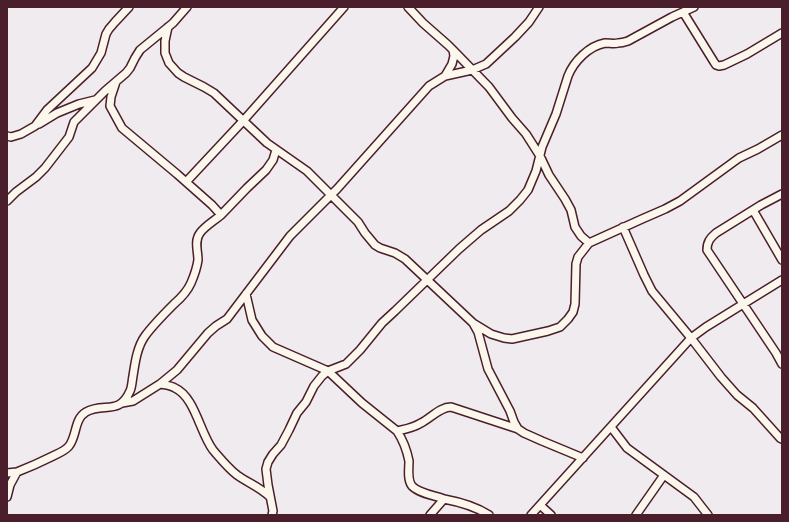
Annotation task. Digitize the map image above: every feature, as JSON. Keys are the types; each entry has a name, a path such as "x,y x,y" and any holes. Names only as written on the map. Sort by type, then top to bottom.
{"street":[{"path":"36,126 48,110 92,68 101,53 106,34 109,29 129,7"},
{"path":"7,201 45,168 69,137 74,122 126,73 140,50 168,27 187,7"},
{"path":"186,182 243,121 344,7"},
{"path":"418,7 410,9 489,87 526,134 571,210 575,227 581,236 589,243"},
{"path":"7,473 17,472 31,467 69,447 79,420 86,412 133,401 160,384 177,370 208,333 227,319 290,236 331,195 429,86 445,76 472,70 486,64 530,22 539,7"},
{"path":"272,515 273,511 266,469 268,462 272,454 281,445 314,386 328,371 346,364 360,350 382,323 459,249 481,230 509,211 520,200 528,190 536,171 542,147 556,114 570,70 576,62 587,52 597,46 607,43 620,43 628,41 694,7"},
{"path":"683,12 714,62 719,66 747,54 782,33"},
{"path":"168,27 164,41 165,53 169,63 178,73 214,93 267,143 307,171 358,222 375,245 395,253 405,259 473,323 491,334 504,338 512,339 548,331 560,327 568,320 573,312 575,304 576,264 578,257 589,243 665,209 739,158 782,135"},
{"path":"445,76 452,64 454,56 453,50"},
{"path":"116,82 111,97 110,106 122,128 212,205 221,216"},
{"path":"7,136 11,137 21,134 57,113 79,104 96,100"},
{"path":"122,403 130,391 137,354 145,336 182,297 191,283 198,260 197,240 199,234 208,225 221,216 266,170 273,160 276,150"},
{"path":"782,194 716,232 707,243 707,250 782,364"},
{"path":"752,210 782,260"},
{"path":"623,227 652,291 691,338 720,377 737,395 753,408 782,439"},
{"path":"532,515 691,338 706,327 782,280"},
{"path":"246,294 252,320 262,336 273,347 328,371 362,403 397,431 401,436 406,450 411,483 413,487 422,492 460,502 481,510 489,515"},
{"path":"473,323 478,332 488,369 518,429"},
{"path":"160,384 174,387 187,397 207,441 213,450 237,475 265,491 270,497"},
{"path":"397,431 411,429 446,407 451,407 518,429 524,433 583,458"},
{"path":"611,427 627,448 694,497 708,515"},
{"path":"7,497 10,485 17,472"},
{"path":"636,515 664,475"},
{"path":"430,515 444,499"},
{"path":"540,505 552,515"}]}
